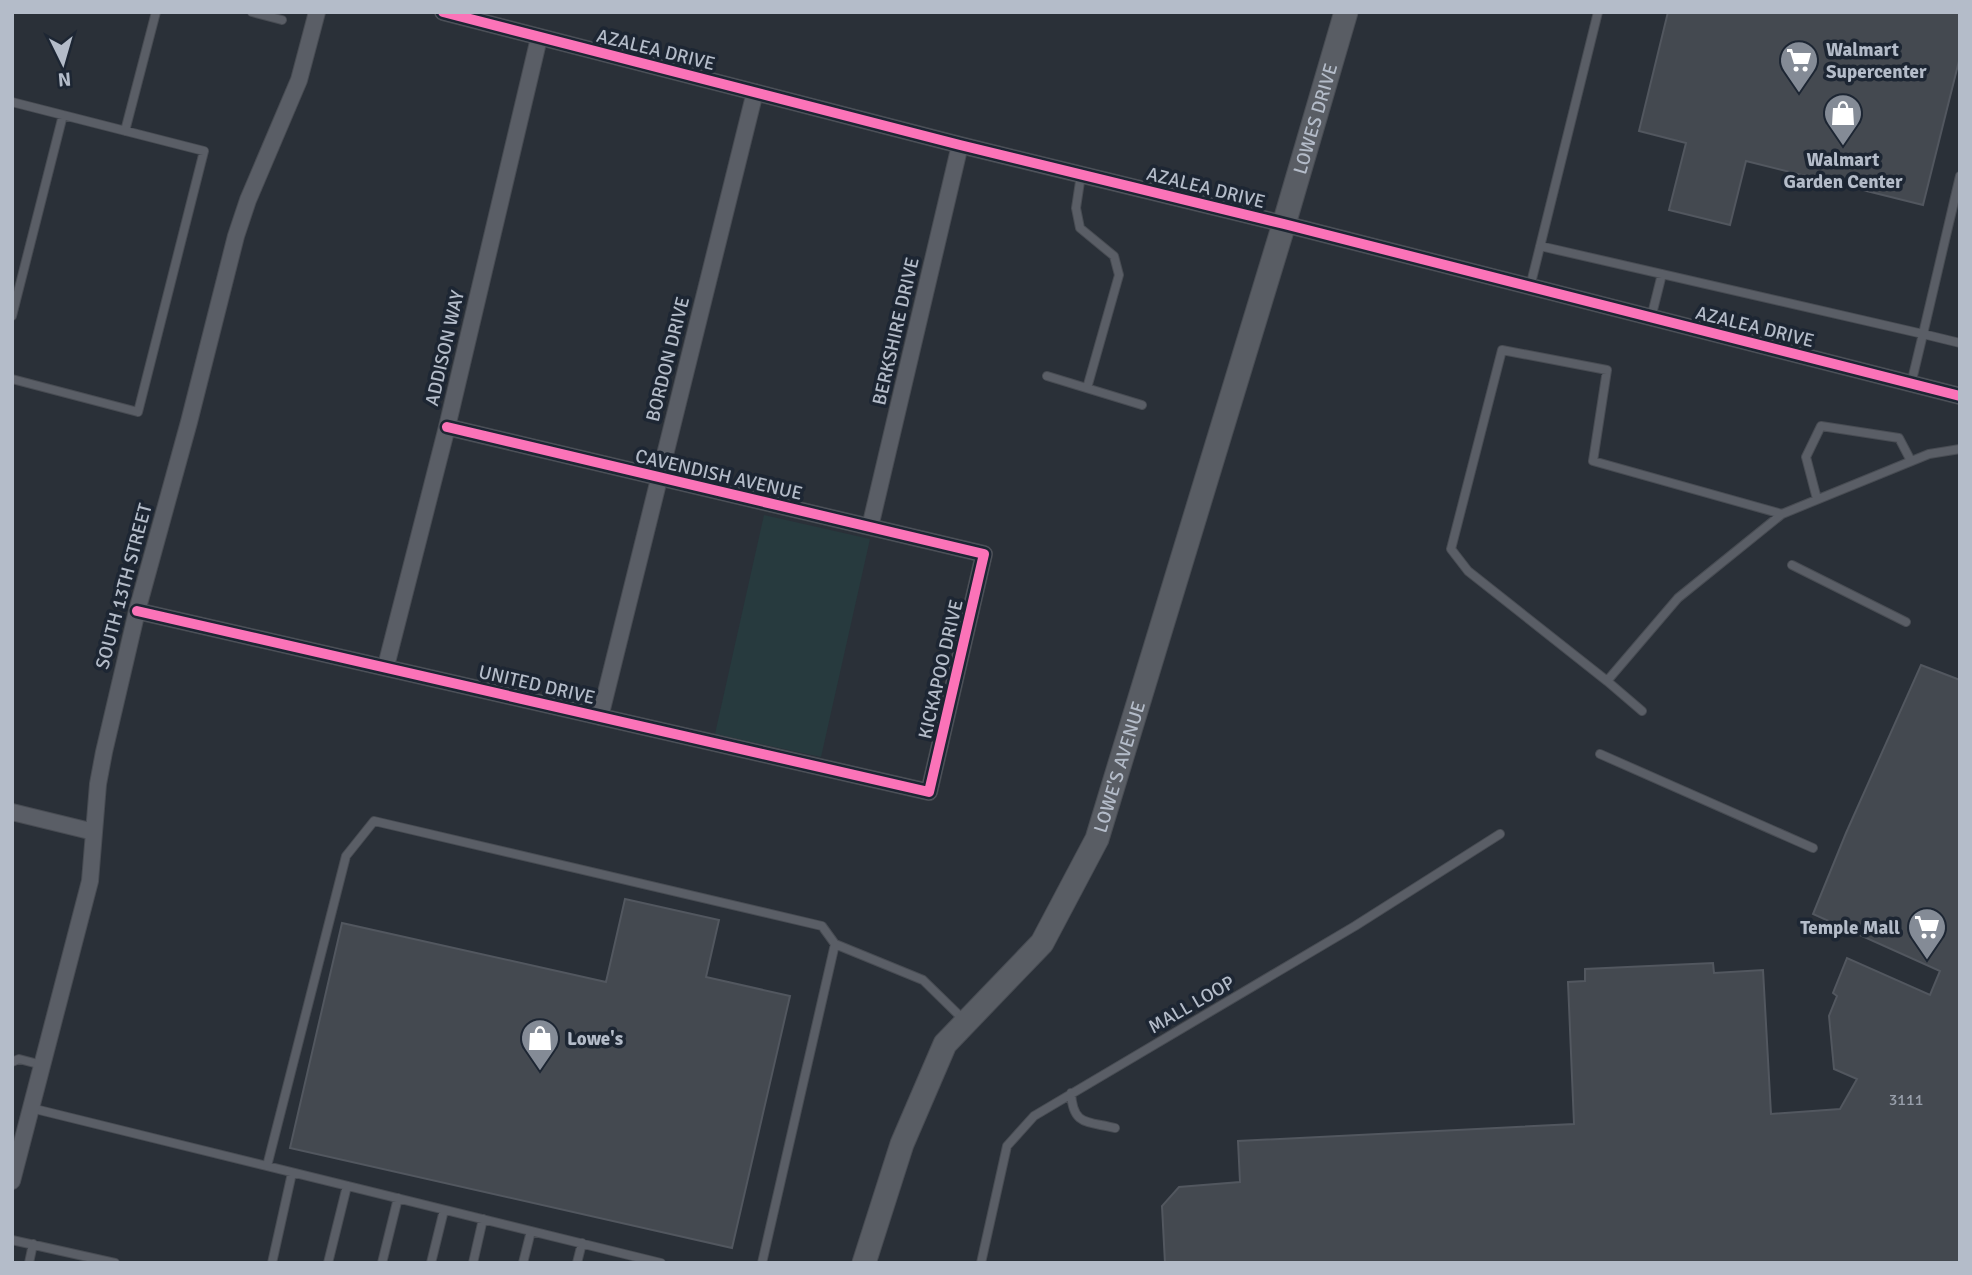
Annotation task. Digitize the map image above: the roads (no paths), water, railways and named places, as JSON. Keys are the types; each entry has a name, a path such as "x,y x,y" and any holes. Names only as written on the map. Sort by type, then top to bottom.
{"street":[{"name":"SOUTH 13TH STREET","path":"12,1181 15,1161 90,881 98,784 110,720 137,611 236,236 248,200 299,80 317,12"},
{"name":"AZALEA DRIVE","path":"443,12 1960,396"},
{"name":"LOWES DRIVE","path":"1284,224 1346,12"},
{"name":"ADDISON WAY","path":"386,666 447,427 539,38"},
{"name":"BORDON DRIVE","path":"600,717 755,92"},
{"name":"BERKSHIRE DRIVE","path":"870,527 960,145"},
{"name":"LOWE'S AVENUE","path":"864,1263 902,1144 945,1044 1042,943 1097,839 1284,224"},
{"name":"CAVENDISH AVENUE","path":"447,427 984,554"},
{"name":"KICKAPOO DRIVE","path":"929,792 984,554"},
{"name":"UNITED DRIVE","path":"137,611 929,792"},
{"path":"12,812 94,832"}],"lane":[{"path":"125,131 156,12"},
{"path":"252,12 282,20"},
{"path":"1530,287 1598,12"},
{"path":"12,102 204,151 138,412 12,379"},
{"path":"12,316 64,115"},
{"path":"1081,174 1076,208 1080,228 1114,257 1119,275 1087,388"},
{"path":"1911,384 1960,176"},
{"path":"1540,246 1960,343"},
{"path":"1651,318 1662,274"},
{"path":"1642,711 1468,571 1451,549 1502,350 1607,370 1593,461 1782,514"},
{"path":"1047,376 1142,405"},
{"path":"1817,499 1806,457 1821,426 1899,438 1911,461"},
{"path":"1607,681 1678,598 1782,514 1928,453 1960,449"},
{"path":"1792,565 1906,622"},
{"path":"1600,754 1812,848"},
{"path":"267,1166 346,856 374,821 822,926 835,944 923,981 966,1022"},
{"name":"MALL LOOP","path":"981,1263 1007,1146 1034,1116 1355,926 1500,834"},
{"path":"762,1263 835,944"},
{"path":"12,1062 19,1059 42,1065"},
{"path":"1071,1093 1074,1114 1080,1119 1115,1128"},
{"path":"31,1108 582,1243 625,1259 661,1263"},
{"path":"272,1263 292,1172"},
{"path":"328,1263 347,1186"},
{"path":"382,1263 398,1198"},
{"path":"431,1263 444,1210"},
{"path":"473,1263 483,1219"},
{"path":"523,1263 531,1231"},
{"path":"12,1240 115,1263"},
{"path":"577,1263 582,1243"},
{"path":"29,1263 33,1244"}],"place":[{"name":"Walmart Supercenter","path":"1799,94"},
{"name":"Walmart Garden Center","path":"1843,147"},
{"name":"Temple Mall","path":"1927,961"},
{"name":"Lowe's","path":"540,1072"}]}
